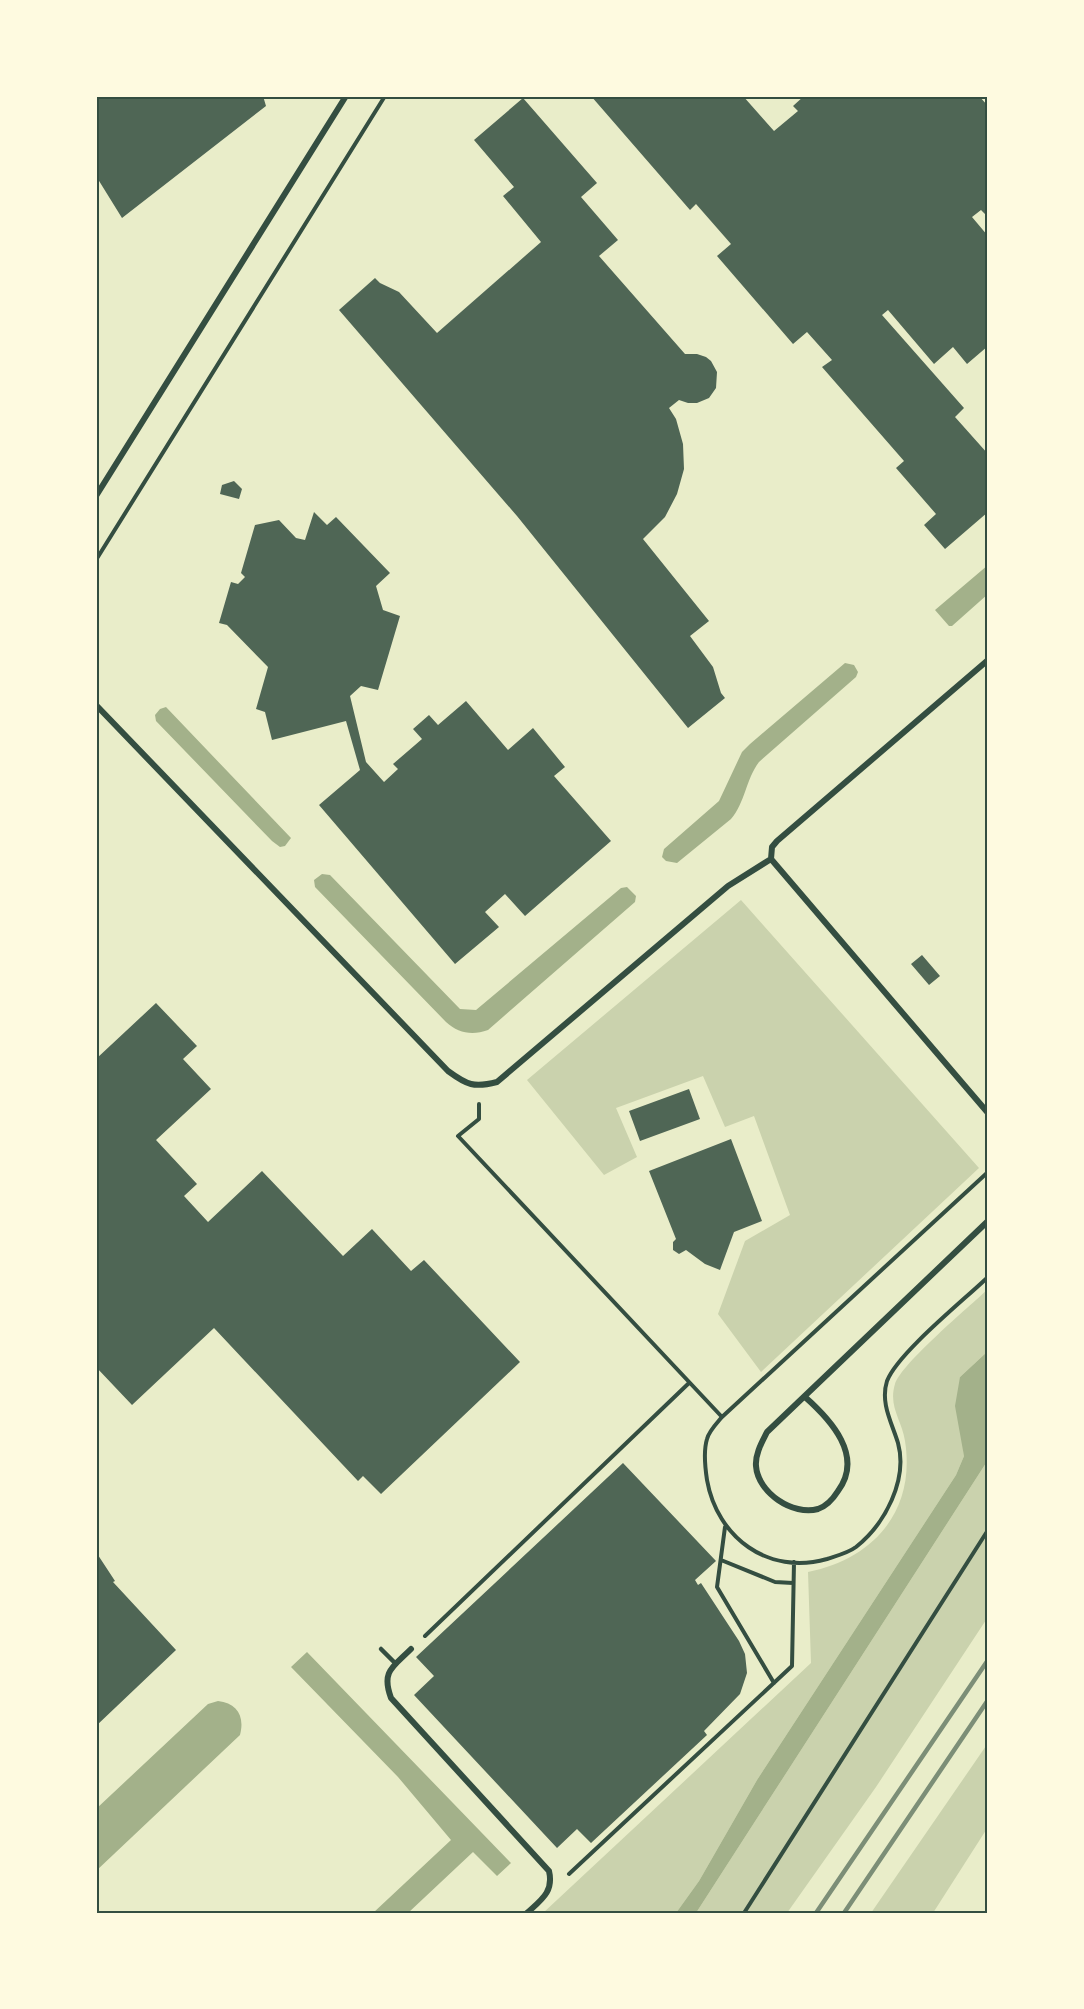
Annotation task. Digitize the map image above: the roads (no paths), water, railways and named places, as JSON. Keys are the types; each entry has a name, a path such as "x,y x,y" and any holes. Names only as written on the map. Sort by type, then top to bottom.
{"street":[{"path":"96,496 346,96"},
{"path":"988,660 777,841 772,848 771,859 988,1113"},
{"path":"96,705 448,1071 463,1082 479,1087 497,1082 728,886 771,859"},
{"path":"805,1397 838,1431 849,1466 842,1487 831,1502 820,1508 809,1510 790,1508 774,1497 762,1483 756,1467 758,1449 767,1432 988,1221"},
{"path":"411,1649 386,1677 386,1685 391,1698 549,1871 552,1881 549,1892 527,1913"}],"lane":[{"path":"381,1649 396,1664"}],"railway":[{"path":"816,1913 988,1660"},
{"path":"844,1913 988,1700"}]}
